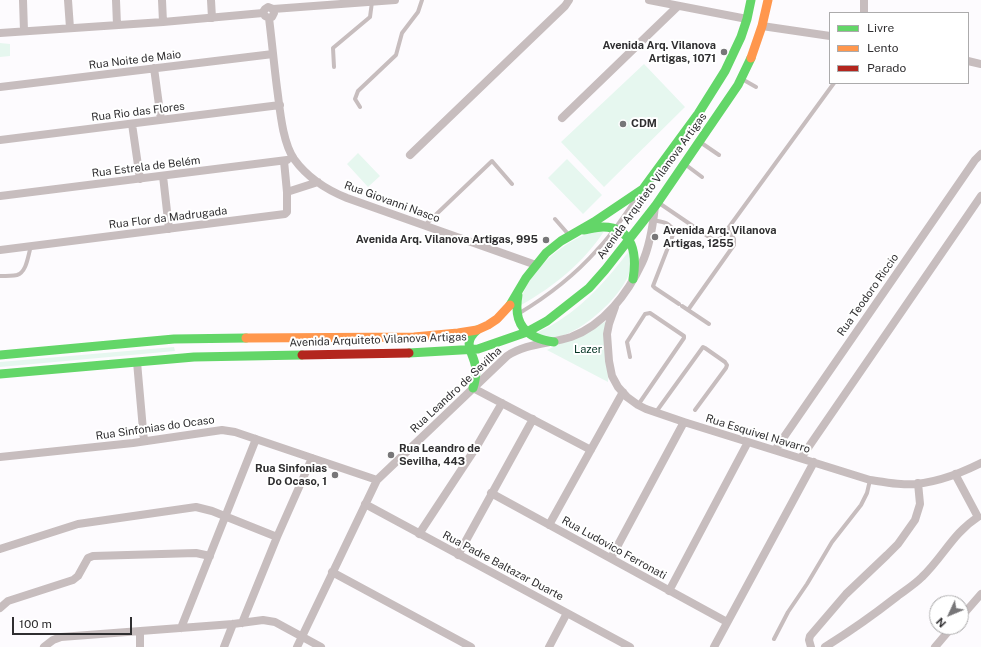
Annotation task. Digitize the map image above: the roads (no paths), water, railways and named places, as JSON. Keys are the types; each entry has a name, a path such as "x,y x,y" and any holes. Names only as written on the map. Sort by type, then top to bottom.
{"main road":[{"name":"Avenida Arquiteto Vilanova Artigas","path":"0,355 174,339 414,337 444,335 477,330 488,325 497,319 509,306 536,265 550,250 570,236 609,213 643,189 698,114 734,53 747,19 751,0"},
{"name":"Avenida Arquiteto Vilanova Artigas","path":"0,374 194,357 424,353 470,350 478,349 527,332 547,321 589,288 656,203 700,142 741,79 754,52 768,0"},
{"path":"578,231 604,227 614,229 629,239 633,245 636,255 633,279"},
{"path":"519,290 515,305 518,321 527,332 543,341 554,342"},
{"path":"474,388 476,370 468,343 472,334 477,330"}],"street":[{"path":"23,0 24,31"},
{"path":"68,0 70,28"},
{"path":"116,0 117,25"},
{"path":"162,0 164,22"},
{"path":"211,0 212,18"},
{"path":"0,33 212,18 291,8 395,0"},
{"path":"410,155 565,6 569,0"},
{"path":"649,0 747,19"},
{"path":"864,0 864,12"},
{"path":"562,118 678,6"},
{"name":"Rua Giovanni Nasco","path":"269,11 273,54 286,141 294,158 318,182 333,192 347,198 536,265"},
{"path":"762,26 829,36"},
{"name":"Rua Noite de Maio","path":"0,88 273,54"},
{"path":"969,62 981,64"},
{"path":"154,68 161,120"},
{"name":"Rua Rio das Flores","path":"0,140 280,105"},
{"path":"132,124 140,179"},
{"name":"Rua Teodoro Riccio","path":"775,450 975,160 981,154"},
{"name":"Rua Estrela de Belém","path":"0,196 284,161 294,158"},
{"name":"Rua Flor da Madrugada","path":"0,250 284,214 287,212 287,192 284,161"},
{"path":"163,176 169,229"},
{"path":"287,192 318,182"},
{"path":"801,458 981,196"},
{"name":"Rua Leandro de Sevilha","path":"297,647 377,480 507,356 525,348 554,342 573,336 600,319 615,305 625,293 643,262 656,203"},
{"name":"Rua Esquivel Navarro","path":"615,305 609,324 607,343 608,361 612,376 618,387 623,392 638,404 656,413 870,480 901,484 918,483 955,474 981,463"},
{"path":"137,362 144,442"},
{"path":"474,388 591,450"},
{"path":"549,525 623,392"},
{"path":"419,534 488,428 502,403"},
{"path":"458,555 533,419"},
{"path":"610,558 684,422"},
{"name":"Rua Sinfonias do Ocaso","path":"0,457 144,442 222,430 235,432 377,480"},
{"path":"181,628 256,439"},
{"path":"669,591 748,442"},
{"path":"242,623 277,537 312,458"},
{"path":"714,647 726,622 748,586 814,462"},
{"path":"825,647 864,622 921,579 939,558 955,535 978,517 955,474"},
{"path":"811,647 809,640 810,636 846,594 898,544 915,520 920,504 918,483"},
{"name":"Rua Ludovico Ferronati","path":"491,493 726,622"},
{"name":"Rua Padre Baltazar Duarte","path":"365,504 630,647"},
{"path":"0,549 78,524 196,507 226,516 277,537"},
{"path":"0,608 8,601 73,580 78,576 88,558 93,556 196,553 210,556"},
{"path":"332,572 471,647"},
{"path":"969,608 981,594"},
{"path":"549,647 567,614"},
{"path":"44,647 53,640 61,638 268,620 275,622 321,647"},
{"path":"224,647 233,624"},
{"path":"140,632 140,647"},
{"path":"935,647 945,635"}],"lane":[{"path":"360,107 355,99 358,91 396,55 402,33 418,12 422,0"},
{"path":"334,67 333,48 370,17 372,2"},
{"path":"741,79 756,87"},
{"path":"656,203 712,239 716,240 721,238 833,84"},
{"path":"700,142 719,155"},
{"path":"425,225 492,161 512,184"},
{"path":"684,164 702,178"},
{"path":"516,315 543,299 566,281 598,250 643,189"},
{"path":"555,219 570,236"},
{"path":"653,220 668,224 674,232 653,286 709,324"},
{"path":"688,310 734,245 734,239 727,229"},
{"path":"0,276 17,275 21,272 24,269 31,246"},
{"path":"630,357 627,342 647,312 684,336 638,404"},
{"path":"656,413 703,347 727,365 696,410"},
{"path":"774,639 788,612 832,542 861,505 867,493 870,480"}],"place":[{"name":"Avenida Arq. Vilanova Artigas, 1071","path":"724,52"},
{"name":"CDM","path":"623,124"},
{"name":"Avenida Arq. Vilanova Artigas, 1255","path":"655,237"},
{"name":"Avenida Arq. Vilanova Artigas, 995","path":"546,240"},
{"name":"Rua Leandro de Sevilha, 443","path":"391,455"},
{"name":"Rua Sinfonias Do Ocaso, 1","path":"335,475"}],"park label":[{"name":"Lazer","path":"588,350"}]}
